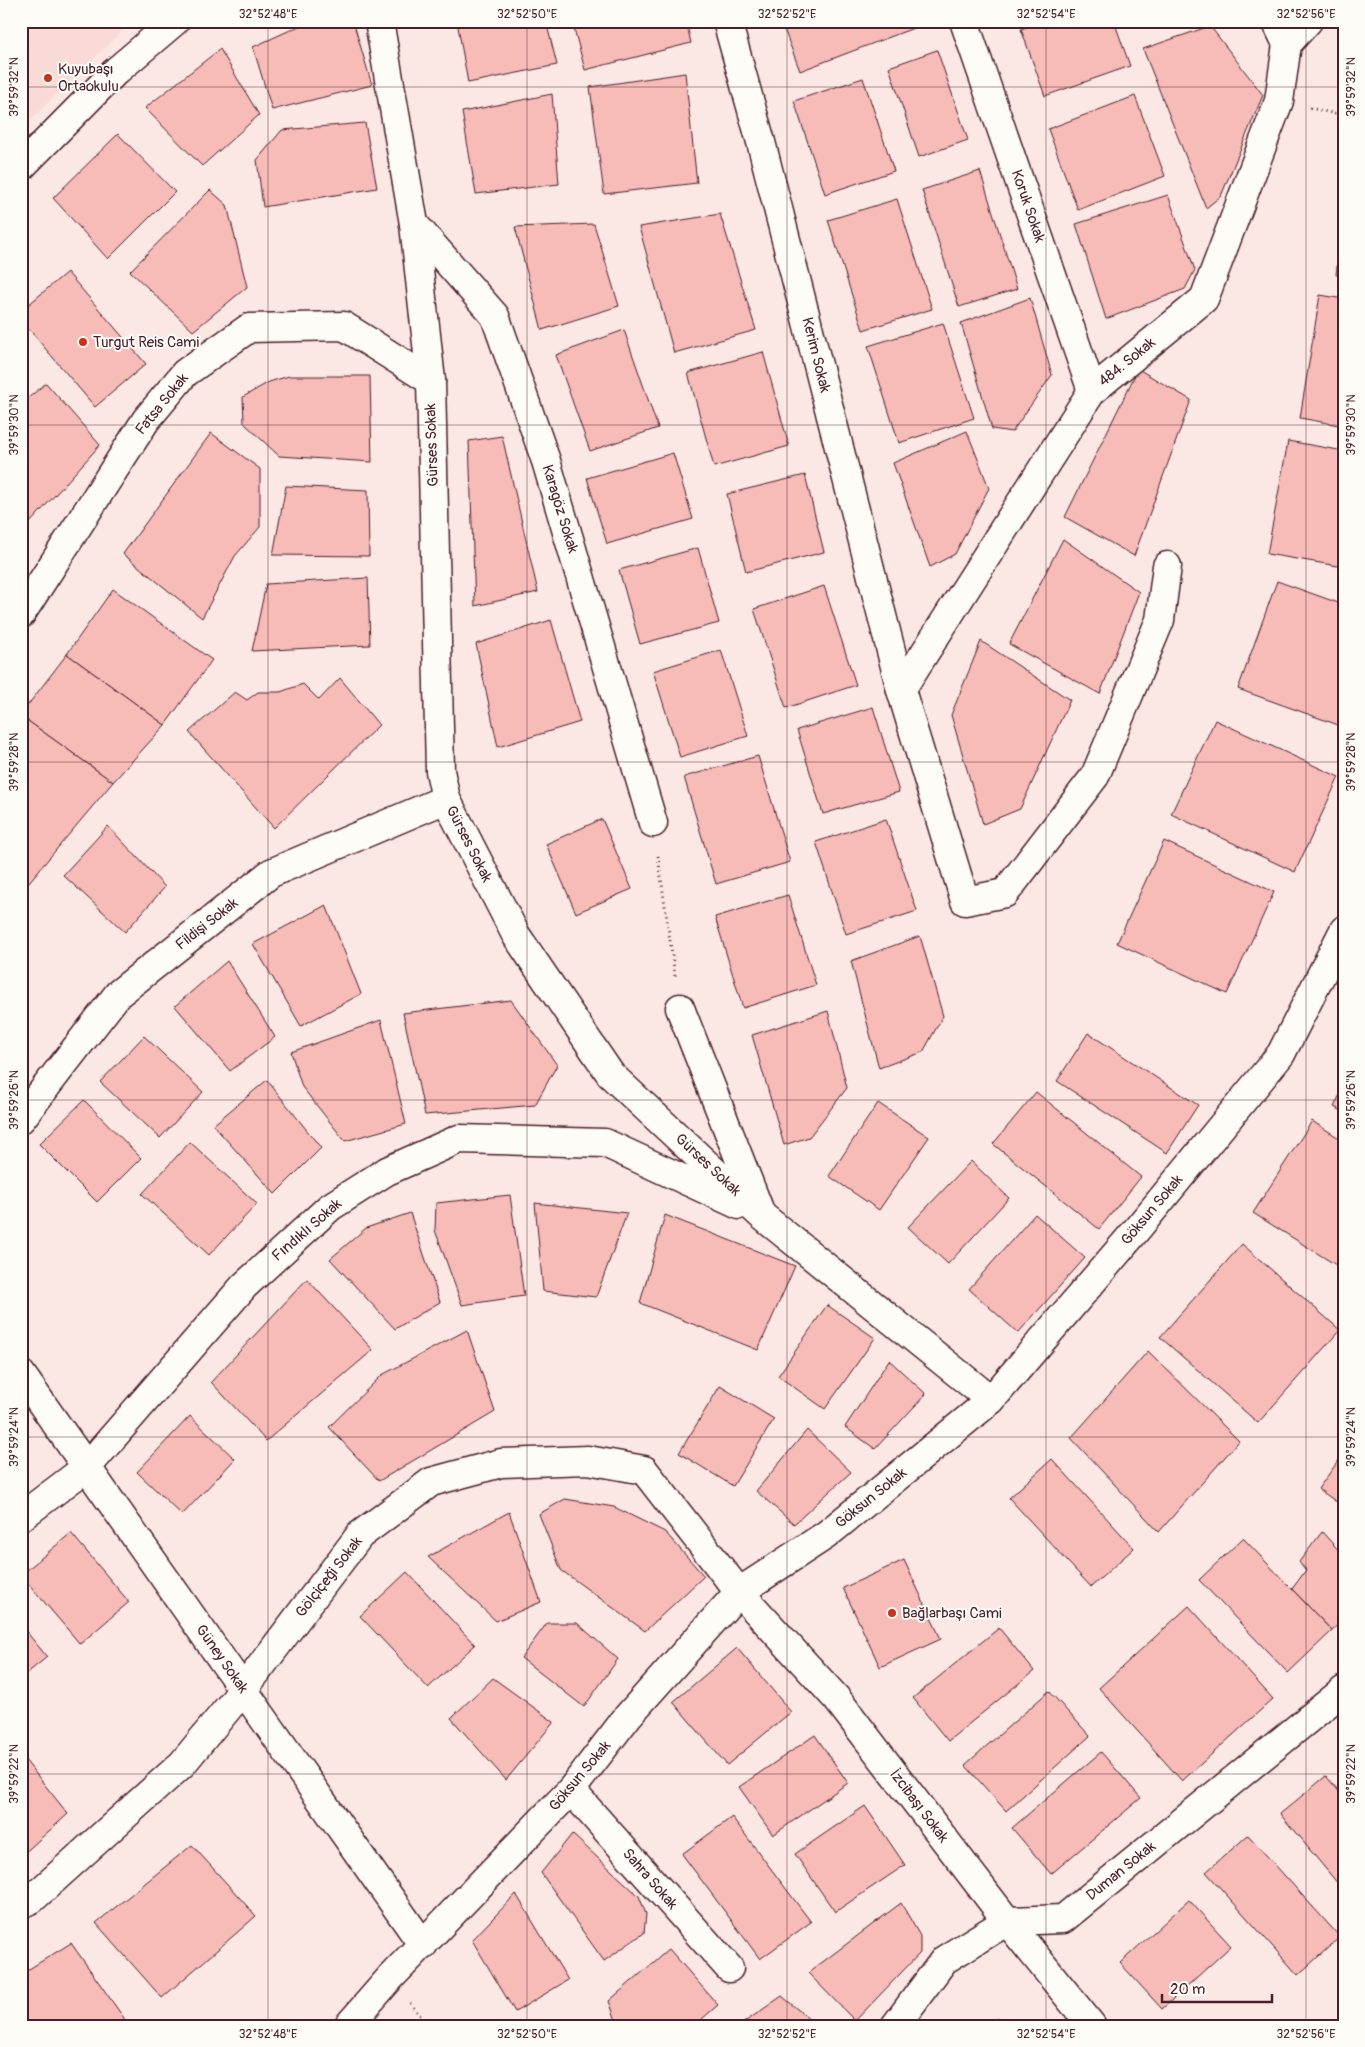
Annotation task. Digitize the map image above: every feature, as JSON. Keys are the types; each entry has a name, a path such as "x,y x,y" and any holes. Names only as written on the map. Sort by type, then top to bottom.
{"street":[{"name":"Gürses Sokak","path":"379,21 414,224 430,381 440,771 446,799 516,935 611,1075 761,1215 991,1400"},
{"name":"Kerim Sokak","path":"727,21 761,142 901,690 964,901 1005,893 1095,776 1160,620 1167,566"},
{"name":"Koruk Sokak","path":"964,21 1092,391"},
{"name":"484. Sokak","path":"901,690 1092,391 1204,299 1279,101 1281,33 1308,21"},
{"path":"21,168 115,72 173,22"},
{"name":"Karagöz Sokak","path":"414,224 496,316 546,461 653,823"},
{"name":"Fatsa Sokak","path":"21,614 146,420 185,373 249,328 344,326 430,381"},
{"name":"Fildişi Sokak","path":"21,1119 118,994 271,873 446,799"},
{"name":"Göksun Sokak","path":"348,2026 390,1978 571,1790 628,1716 739,1592 826,1535 991,1400 1139,1226 1281,1054 1344,930"},
{"path":"680,1008 761,1215"},
{"name":"Fındıklı Sokak","path":"21,1517 87,1467 244,1286 330,1207 387,1171 459,1139 605,1143 761,1215"},
{"name":"Güney Sokak","path":"21,1374 423,1945"},
{"name":"Gölçiçeği Sokak","path":"21,1904 32,1899 182,1764 243,1690 360,1535 430,1482 501,1462 588,1460 644,1470 739,1592"},
{"name":"İzcibaşı Sokak","path":"739,1592 836,1699 1006,1921 1092,2026"},
{"name":"Duman Sokak","path":"1006,1921 1063,1919 1344,1690"},
{"name":"Sahra Sokak","path":"571,1790 729,1968"},
{"path":"895,2026 944,1960 1006,1921"}],"path":[{"path":"653,823 680,1008"}],"shaded area":[{"name":"Kuyubaşı Ortaokulu","path":"21,21 122,21 127,27 21,129"}],"building":[{"path":"310,21 353,21 372,85 272,110 253,47"},
{"path":"457,21 546,21 557,65 468,83"},
{"path":"572,21 686,21 691,43 585,70"},
{"path":"781,21 918,21 919,26 800,71"},
{"path":"1043,21 1114,21 1130,66 1045,96 1021,29"},
{"path":"1210,26 1263,95 1221,196 1206,208 1143,49"},
{"path":"220,49 259,115 202,166 145,108"},
{"path":"937,50 968,140 919,157 889,67"},
{"path":"685,73 697,183 604,194 590,87"},
{"path":"863,78 894,171 825,194 794,101"},
{"path":"552,94 559,184 476,194 462,112"},
{"path":"1135,96 1165,176 1078,210 1048,129"},
{"path":"365,123 377,188 263,207 257,160 282,130"},
{"path":"118,134 175,192 108,259 53,198"},
{"path":"980,171 1017,289 959,307 922,190"},
{"path":"210,190 227,205 247,287 193,331 130,271"},
{"path":"1168,195 1195,270 1185,289 1106,319 1076,224"},
{"path":"897,199 932,309 863,330 828,220"},
{"path":"1344,203 1344,276 1336,275"},
{"path":"720,214 756,330 674,353 639,227"},
{"path":"594,224 619,306 542,330 515,227"},
{"name":"Turgut Reis Cami","path":"67,272 146,364 95,407 21,320 21,311"},
{"path":"1320,295 1344,299 1344,426 1300,418"},
{"path":"1030,298 1052,375 1012,432 992,429 961,323"},
{"path":"943,323 974,418 899,443 868,346"},
{"path":"624,330 658,428 590,451 556,355"},
{"path":"763,352 789,446 714,467 688,373"},
{"path":"1138,369 1191,400 1134,556 1065,517"},
{"path":"289,376 370,376 372,462 279,456 244,423 243,397 269,382"},
{"path":"46,383 100,445 21,533 21,404"},
{"path":"967,431 989,488 955,554 930,567 893,463"},
{"path":"211,433 260,469 260,527 235,556 202,618 123,554"},
{"path":"502,436 538,592 475,606 469,441"},
{"path":"1288,441 1344,451 1344,567 1267,554"},
{"path":"673,453 693,519 607,544 587,478"},
{"path":"805,475 824,552 746,572 727,494"},
{"path":"286,486 368,490 369,556 273,555"},
{"path":"1063,539 1139,592 1100,694 1009,644"},
{"path":"698,548 719,623 640,644 619,570"},
{"path":"368,578 370,645 252,651 266,584"},
{"path":"1277,581 1344,605 1344,727 1238,689"},
{"path":"824,586 856,685 786,708 754,609"},
{"path":"113,589 212,660 165,725 67,654"},
{"path":"551,620 580,722 498,747 476,644"},
{"path":"981,641 1070,700 1020,809 983,824 951,715"},
{"path":"721,650 748,736 680,757 653,671"},
{"path":"67,654 165,725 113,782 21,716"},
{"path":"340,678 379,725 274,828 189,732 235,692 247,700 258,692 280,692 303,684 319,700"},
{"path":"873,707 899,792 823,814 797,730"},
{"path":"21,716 113,782 24,888 21,886"},
{"path":"1215,720 1339,777 1295,872 1171,814"},
{"path":"758,756 790,862 716,884 684,777"},
{"path":"602,819 632,889 576,913 546,844"},
{"path":"886,819 917,911 846,934 816,842"},
{"path":"108,826 165,887 125,932 63,875"},
{"path":"1164,841 1274,892 1227,994 1117,943"},
{"path":"788,895 816,985 743,1008 715,917"},
{"path":"326,905 361,994 301,1026 253,944"},
{"path":"920,936 943,1016 923,1052 879,1068 851,961"},
{"path":"227,961 275,1037 230,1071 175,1006"},
{"path":"511,1000 557,1065 535,1105 425,1115 403,1013"},
{"path":"828,1011 847,1088 809,1137 784,1145 752,1035"},
{"path":"381,1020 406,1124 345,1141 302,1087 291,1052"},
{"path":"1088,1033 1198,1105 1167,1153 1057,1081"},
{"path":"144,1036 203,1092 160,1138 100,1082"},
{"path":"267,1080 321,1148 275,1194 213,1125"},
{"path":"1344,1086 1344,1112 1334,1107"},
{"path":"1036,1092 1141,1177 1099,1229 993,1144"},
{"path":"84,1100 141,1158 97,1202 39,1144"},
{"path":"878,1103 929,1137 879,1210 829,1176"},
{"path":"1312,1121 1344,1141 1344,1270 1253,1213"},
{"path":"190,1142 257,1204 209,1255 142,1194"},
{"path":"971,1161 1009,1198 948,1264 908,1227"},
{"path":"510,1195 524,1296 462,1305 435,1230 436,1203"},
{"path":"535,1203 627,1213 596,1297 543,1291"},
{"path":"410,1213 440,1302 395,1329 330,1259 366,1228"},
{"path":"1035,1214 1085,1258 1018,1333 969,1289"},
{"path":"665,1215 795,1266 758,1350 640,1303"},
{"path":"1242,1244 1340,1330 1258,1423 1160,1337"},
{"path":"307,1279 373,1350 266,1441 211,1382"},
{"path":"827,1305 875,1338 825,1409 778,1376"},
{"path":"467,1330 495,1412 379,1481 329,1427 382,1375"},
{"path":"1148,1351 1239,1441 1159,1532 1071,1438"},
{"path":"889,1360 926,1394 875,1449 845,1427"},
{"path":"720,1386 774,1419 733,1486 679,1453"},
{"path":"190,1416 235,1459 182,1515 137,1472"},
{"path":"807,1430 851,1472 794,1524 756,1491"},
{"path":"1344,1453 1344,1507 1318,1489"},
{"path":"1052,1459 1134,1548 1091,1587 1009,1498"},
{"path":"565,1499 614,1507 665,1532 704,1576 645,1631 561,1570 539,1514"},
{"path":"509,1512 541,1602 496,1621 428,1557"},
{"path":"1322,1532 1344,1556 1344,1617 1332,1631 1292,1589 1306,1570 1299,1562"},
{"path":"71,1533 129,1602 80,1644 21,1575"},
{"path":"1243,1538 1332,1631 1288,1673 1199,1580"},
{"name":"Bağlarbaşı Cami","path":"904,1560 941,1639 880,1667 843,1588"},
{"path":"407,1572 475,1645 428,1688 360,1616"},
{"path":"1189,1606 1273,1699 1182,1781 1099,1688"},
{"path":"547,1623 577,1623 618,1659 584,1707 521,1658"},
{"path":"21,1625 47,1657 21,1678"},
{"path":"999,1628 1034,1671 948,1741 913,1698"},
{"path":"737,1648 791,1712 727,1765 673,1702"},
{"path":"493,1678 554,1722 506,1780 451,1718"},
{"path":"1049,1691 1090,1736 1006,1811 965,1765"},
{"path":"815,1735 848,1783 773,1835 739,1787"},
{"path":"1101,1752 1141,1798 1051,1874 1012,1828"},
{"path":"21,1755 68,1814 21,1856"},
{"path":"1326,1776 1344,1797 1344,1891 1280,1814"},
{"path":"865,1806 905,1865 835,1912 795,1854"},
{"path":"732,1817 811,1922 760,1959 682,1854"},
{"path":"572,1834 639,1896 646,1914 644,1933 604,1961 541,1873"},
{"path":"1248,1835 1340,1937 1298,1975 1206,1872"},
{"path":"192,1845 256,1916 162,1998 96,1923"},
{"path":"516,1894 568,1980 515,2012 472,1940"},
{"path":"1189,1900 1231,1946 1162,2009 1120,1963"},
{"path":"901,1903 920,1936 920,1953 855,2021 808,1973"},
{"path":"71,1943 126,2021 117,2026 21,2026 21,1974"},
{"path":"669,1949 718,2005 694,2026 618,2026 609,2001"},
{"path":"782,1996 817,2026 739,2026"},
{"path":"998,2018 1004,2026 991,2026"}],"place":[{"name":"Kuyubaşı Ortaokulu","path":"48,78"},
{"name":"Turgut Reis Cami","path":"83,342"},
{"name":"Bağlarbaşı Cami","path":"892,1613"}]}
